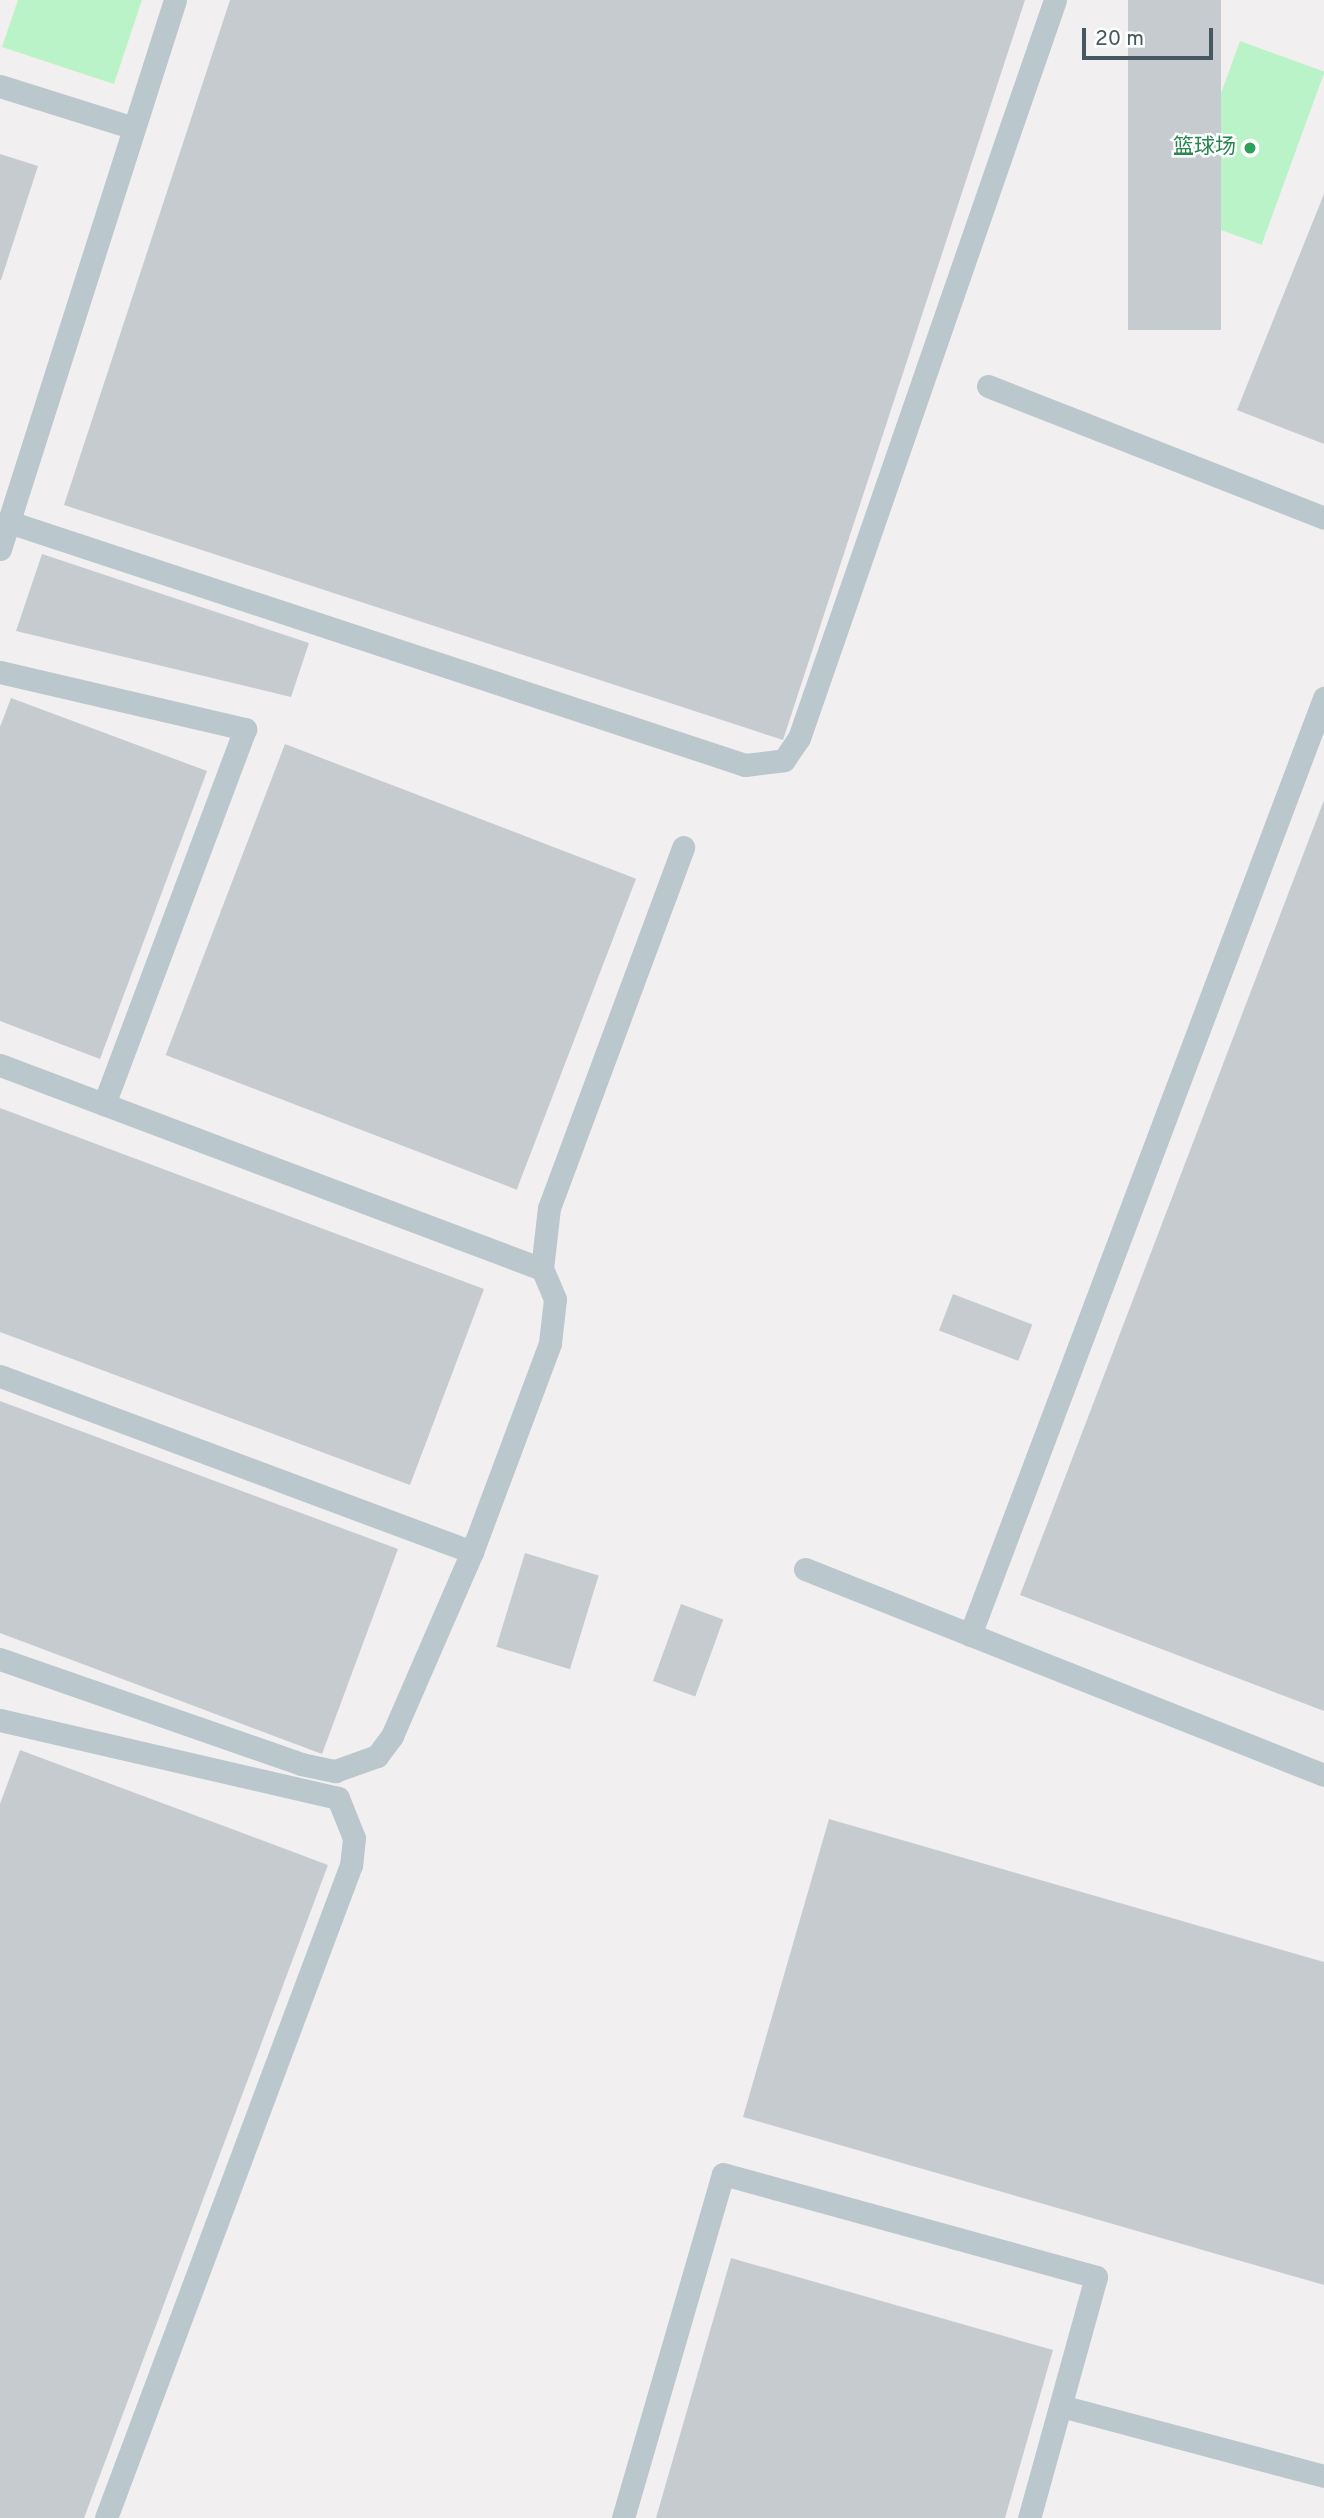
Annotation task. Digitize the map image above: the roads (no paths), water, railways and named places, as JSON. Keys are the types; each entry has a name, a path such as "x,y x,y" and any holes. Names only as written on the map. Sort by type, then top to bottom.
{"lane":[{"path":"0,549 175,0"},
{"path":"9,522 745,765 784,760 799,738 1055,0"},
{"path":"0,86 134,128"},
{"path":"988,386 1324,518"},
{"path":"0,672 244,729 104,1104"},
{"path":"970,1635 1324,698"},
{"path":"0,1659 335,1771 377,1756 392,1736 471,1552 550,1343 555,1299 542,1269 549,1208 683,847"},
{"path":"0,1065 542,1269"},
{"path":"0,1376 471,1552"},
{"path":"805,1569 1324,1775"},
{"path":"0,1720 338,1798 350,1818 354,1838 351,1864 106,2518"},
{"path":"623,2518 723,2174 1096,2277 1029,2518"},
{"path":"1060,2406 1324,2476"}],"place":[{"name":"篮球场","path":"1250,148"}]}
